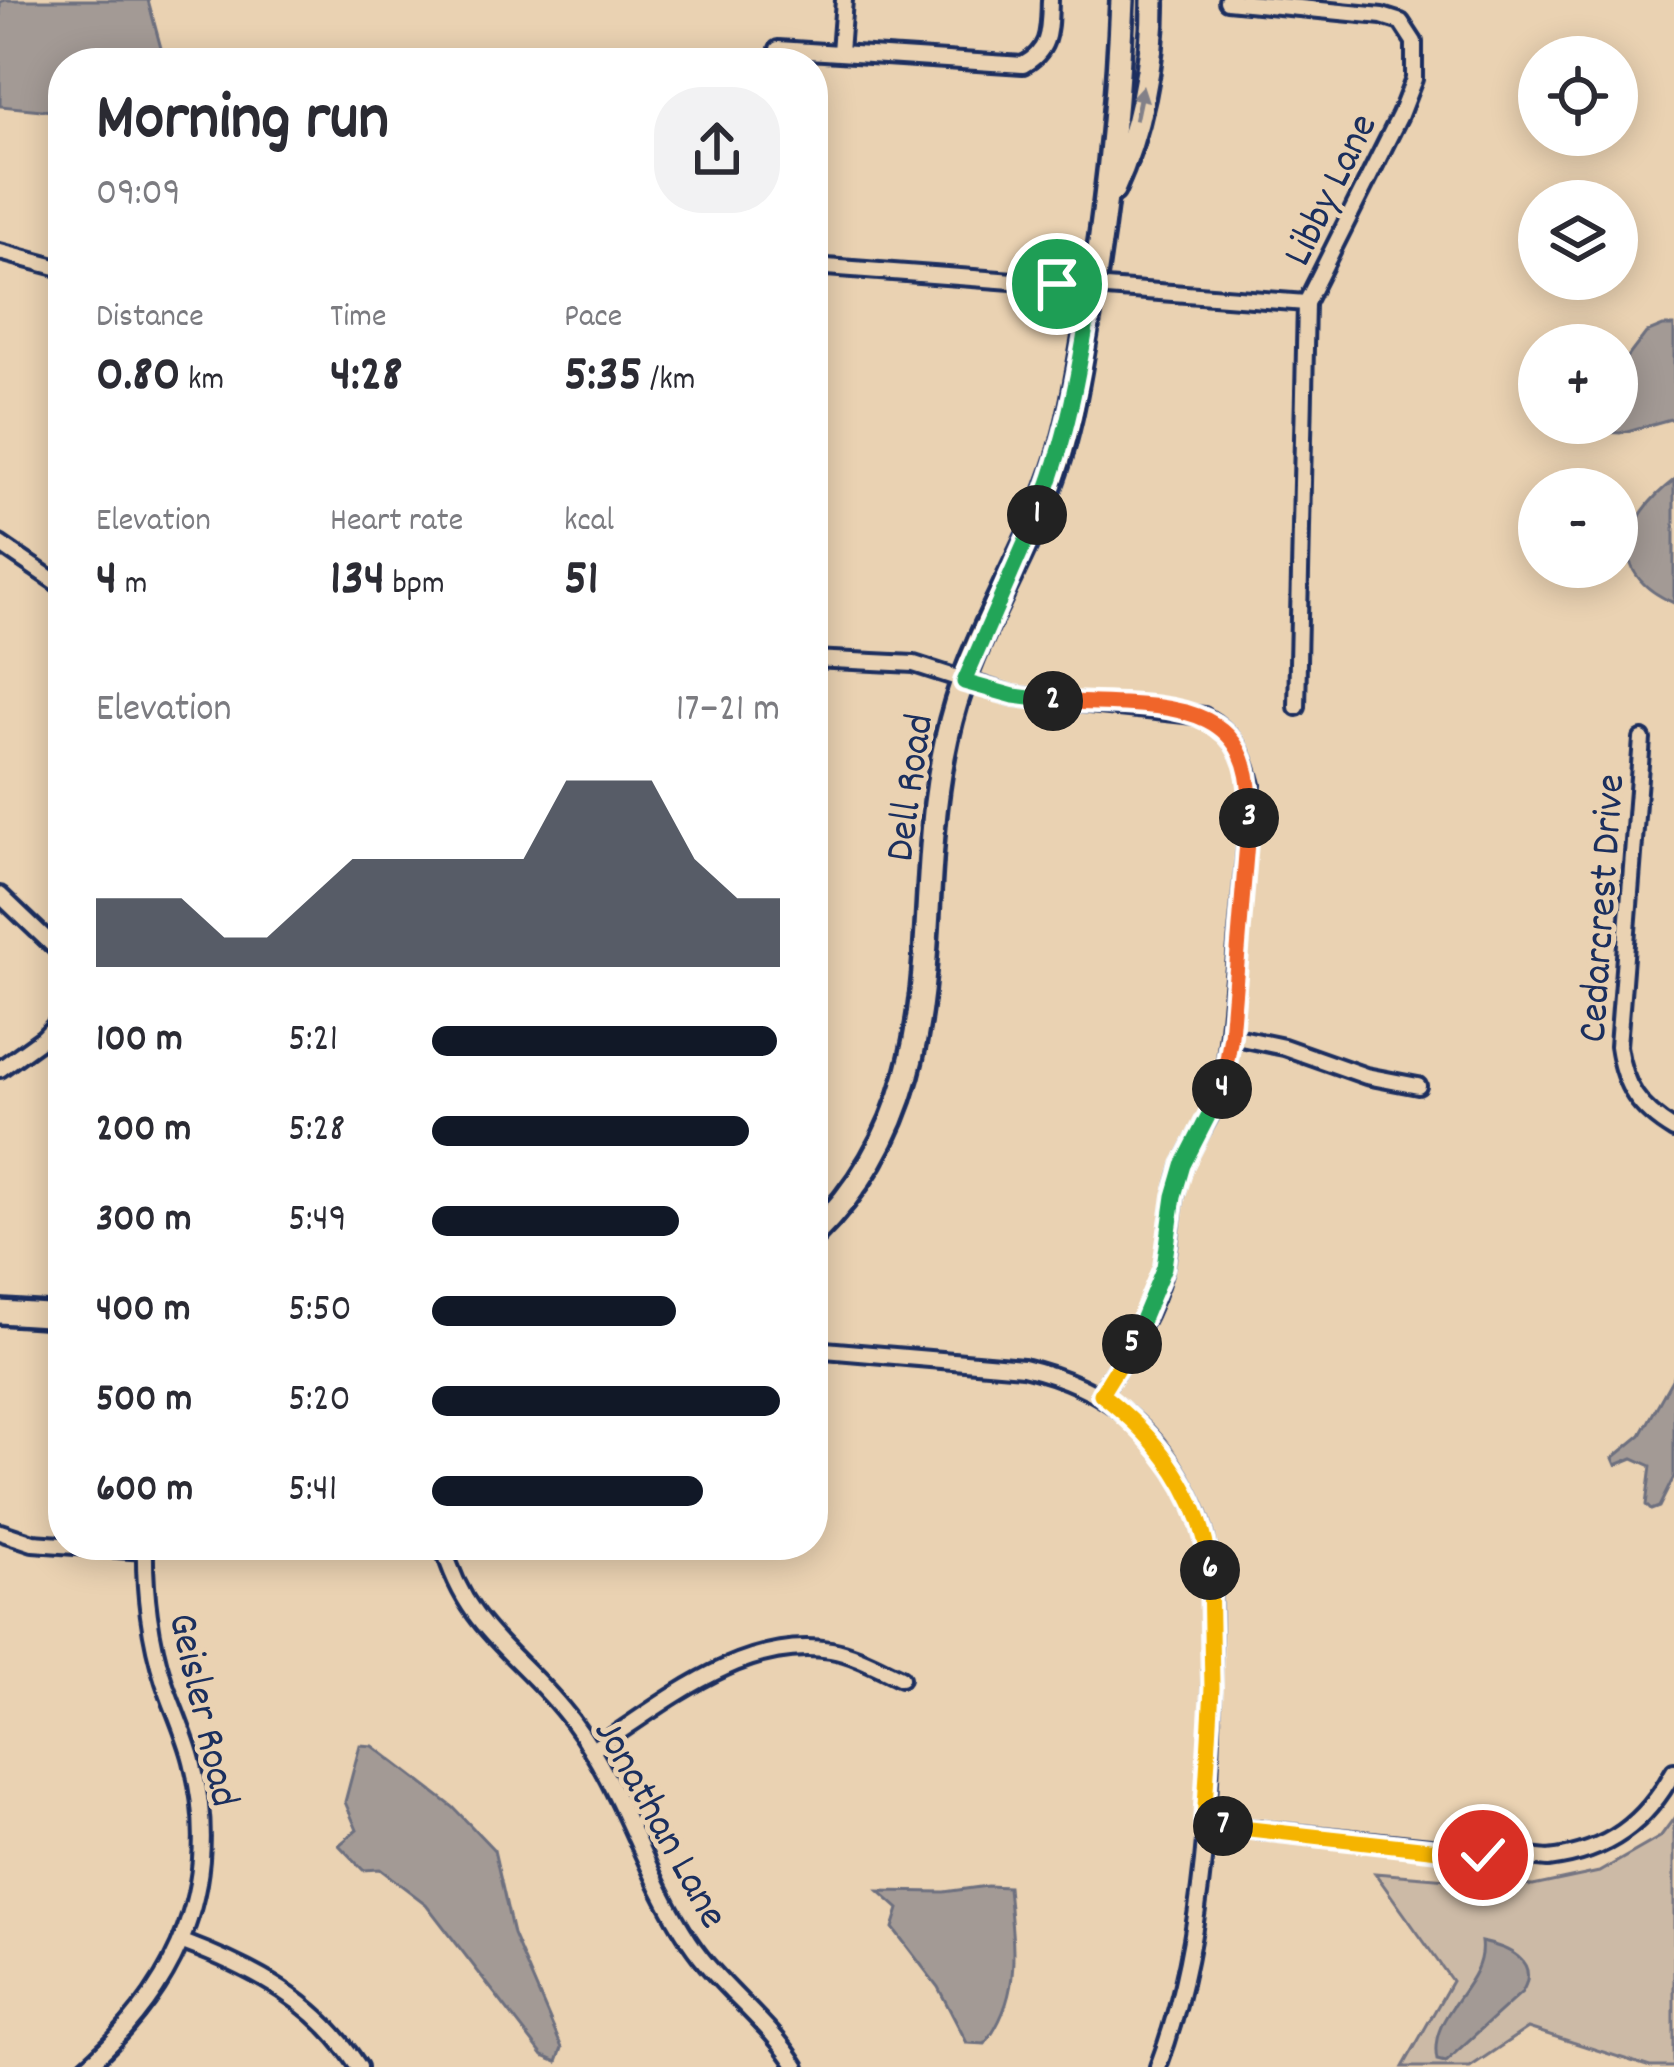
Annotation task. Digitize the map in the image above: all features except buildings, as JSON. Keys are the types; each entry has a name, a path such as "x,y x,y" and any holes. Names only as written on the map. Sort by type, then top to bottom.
{"street":[{"path":"840,52 844,0"},
{"path":"828,52 1023,65 1036,58 1048,40 1051,0"},
{"name":"Dell Road","path":"828,1218 856,1187 904,1090 920,1010 939,797 956,703 1059,460 1073,405 1108,202 1121,0"},
{"name":"Dell Road","path":"1108,202 1127,160 1147,66 1154,0"},
{"name":"Libby Lane","path":"1227,1 1382,16 1401,22 1414,42 1414,80 1400,115 1306,303 1297,707"},
{"path":"0,252 48,265"},
{"path":"828,267 1306,303"},
{"path":"0,544 48,577"},
{"path":"828,660 914,664 1014,696 1182,711 1221,726 1237,743 1252,785 1224,1084 1183,1165 1153,1302 1101,1394"},
{"name":"Cedarcrest Drive","path":"1642,739 1618,1046 1632,1096 1652,1117 1674,1130"},
{"path":"0,895 48,941"},
{"path":"0,1070 48,1034"},
{"path":"1231,1036 1366,1076 1418,1086"},
{"path":"0,1312 48,1315"},
{"path":"828,1349 1023,1367 1101,1394 1154,1441 1178,1473 1196,1509 1208,1547 1212,1688 1204,1824 1186,1962 1158,2067"},
{"path":"0,1532 48,1544"},
{"name":"Geisler Road","path":"86,2067 119,2038 146,2003 183,1942 200,1884 200,1798 153,1639 146,1560"},
{"name":"Jonathan Lane","path":"448,1560 484,1630 546,1690 592,1750 623,1804 661,1895 690,1943 736,2000 782,2045 796,2067"},
{"path":"592,1750 703,1679 766,1653 799,1647 835,1650 901,1678"},
{"path":"1204,1824 1548,1859 1577,1856 1625,1833 1648,1813 1674,1771"},
{"path":"183,1942 267,1978 300,2000 359,2067"}],"shaded area":[{"path":"148,0 161,48 48,48 48,111 0,106 0,2"},
{"path":"1674,326 1674,418 1638,428 1638,343 1646,333"},
{"path":"1674,480 1674,603 1638,577 1638,520"},
{"path":"1674,1376 1674,1477 1659,1507 1651,1510 1646,1505 1651,1466 1633,1458 1616,1465 1613,1458 1641,1435"},
{"path":"360,1745 373,1746 453,1807 494,1850 513,1934 562,2048 557,2062 543,2056 426,1904 380,1869 363,1870 339,1845 357,1830 345,1802"},
{"path":"1674,1818 1674,2067 1650,2067 1528,2028 1470,2067 1403,2067 1452,1981 1375,1873 1533,1886 1599,1872 1660,1837"},
{"path":"1008,1887 1013,1968 997,2025 985,2044 967,2043 938,1987 893,1928 899,1909 879,1891 944,1892"},
{"path":"1481,1942 1518,1957 1527,1981 1522,1992 1445,2062 1437,2060 1440,2028 1475,1972"}],"route":[{"path":"1057,284 1093,286 1073,405 1042,504 964,682 1042,700 1204,716 1237,743 1252,785 1224,1084 1183,1165 1153,1302 1101,1394 1154,1441 1178,1473 1208,1547 1212,1688 1204,1824 1483,1855"}]}
